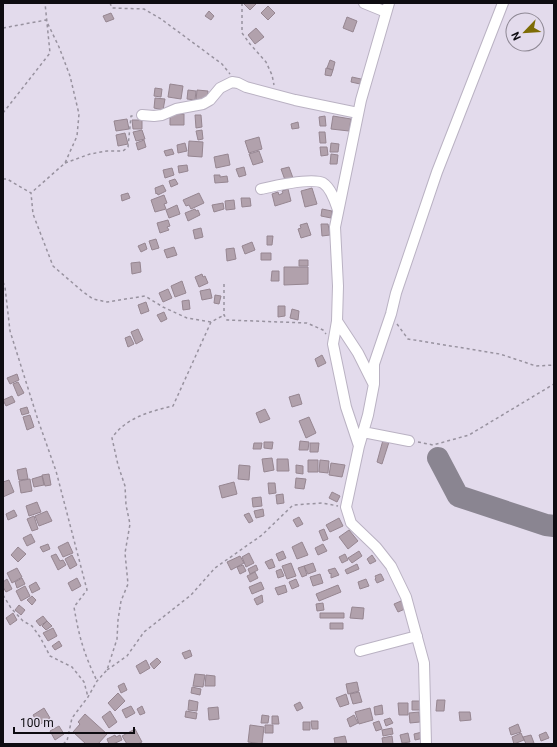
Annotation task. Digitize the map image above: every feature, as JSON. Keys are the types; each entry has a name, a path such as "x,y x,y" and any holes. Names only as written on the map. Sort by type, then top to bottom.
{"street":[{"path":"358,446 346,407 334,344 338,286 334,227 358,113 387,7 364,3"},
{"path":"426,744 424,663 406,597 391,566 376,547 351,524 346,507 358,446 368,415 374,384 374,364 391,314 396,293 437,172 503,3"},
{"path":"142,115 162,115 176,109 202,104 210,100 220,88 232,82 246,87 358,113"},
{"path":"261,189 312,180 323,183 330,192 338,210"},
{"path":"336,321 358,353 374,384"},
{"path":"363,432 409,441"},
{"path":"360,651 417,636"}],"path":[{"path":"3,113 50,53 45,3"},
{"path":"110,3 112,8 144,9 161,19 222,64 238,83"},
{"path":"242,3 242,33 266,62 272,75 275,94"},
{"path":"3,28 46,20"},
{"path":"46,20 59,47 70,76 80,114 76,136 65,163"},
{"path":"31,193 65,163 90,154 107,151 123,151 128,147 131,116 142,115"},
{"path":"3,179 7,179 31,193"},
{"path":"31,193 33,214 53,266 93,299 107,302 145,296 163,307 187,318 211,322"},
{"path":"3,282 5,287 10,331 56,471 87,590 74,607 80,638 87,660 97,681"},
{"path":"224,284 224,315 227,320 307,323 323,330 334,344"},
{"path":"391,314 408,339 500,354 536,366 554,365"},
{"path":"107,670 117,639 118,620 122,601 128,584 125,553 130,524 126,505 125,486 118,465 112,438 118,429 138,417 153,410 173,406 211,322 224,315"},
{"path":"409,441 433,445 470,435 554,384"},
{"path":"64,744 68,741 72,718 88,697 97,681 107,670 127,656 144,632 191,595 215,568 262,535 293,505 322,503 346,507"},
{"path":"3,595 11,608 22,621 32,626 40,637 50,656 72,667 84,682 88,697"}],"building":[{"path":"243,3 255,3 256,4 250,10"},
{"path":"268,6 275,13 268,20 261,13"},
{"path":"209,11 214,16 211,20 205,16"},
{"path":"111,13 114,19 106,22 103,16"},
{"path":"347,17 357,21 353,32 343,28"},
{"path":"256,28 264,37 255,44 248,35"},
{"path":"330,60 335,62 333,70 327,68"},
{"path":"326,68 333,70 331,76 325,75"},
{"path":"352,77 361,79 360,84 351,82"},
{"path":"170,84 183,86 181,99 168,97"},
{"path":"155,88 162,89 161,97 154,96"},
{"path":"188,90 196,91 195,100 187,99"},
{"path":"197,90 208,91 207,101 196,100"},
{"path":"155,98 165,99 163,110 154,108"},
{"path":"170,114 184,114 184,125 170,125"},
{"path":"195,115 201,115 202,127 196,128"},
{"path":"325,116 326,126 320,126 319,117"},
{"path":"333,116 351,119 349,131 331,129"},
{"path":"127,119 129,129 116,131 114,121"},
{"path":"132,120 142,120 142,129 133,129"},
{"path":"298,122 299,128 292,129 291,124"},
{"path":"142,130 145,139 136,141 133,132"},
{"path":"202,130 203,139 198,140 196,131"},
{"path":"319,132 325,132 326,143 320,143"},
{"path":"125,133 128,144 118,146 116,135"},
{"path":"259,137 262,149 249,153 245,141"},
{"path":"144,140 146,147 138,150 136,143"},
{"path":"189,141 203,142 202,157 188,156"},
{"path":"185,143 187,151 178,153 177,145"},
{"path":"331,143 339,144 338,152 330,152"},
{"path":"320,147 327,147 328,155 321,156"},
{"path":"172,149 174,154 166,156 164,151"},
{"path":"259,151 263,162 253,165 249,154"},
{"path":"228,154 230,165 216,168 214,157"},
{"path":"331,154 338,155 337,164 330,164"},
{"path":"187,165 188,171 179,173 178,166"},
{"path":"244,167 246,175 239,177 236,169"},
{"path":"289,167 293,178 285,180 281,169"},
{"path":"172,168 174,175 165,178 163,170"},
{"path":"214,175 220,175 220,177 227,176 228,182 215,183"},
{"path":"175,179 178,184 171,187 169,181"},
{"path":"163,185 166,191 158,195 157,193 156,194 155,188"},
{"path":"312,188 317,204 305,207 301,191"},
{"path":"288,189 291,201 275,206 272,194 278,192 279,195 283,193 282,191"},
{"path":"128,193 130,198 122,201 121,195"},
{"path":"199,193 204,203 191,209 189,205 186,206 183,200"},
{"path":"164,195 167,203 164,204 166,209 155,212 151,200"},
{"path":"241,198 250,198 251,206 242,207"},
{"path":"234,200 235,209 226,210 225,201"},
{"path":"223,203 224,209 214,212 212,205"},
{"path":"177,205 180,214 169,218 166,210"},
{"path":"195,209 196,211 198,210 200,215 188,221 185,213"},
{"path":"322,209 332,211 331,218 321,216"},
{"path":"168,220 170,226 167,227 169,230 160,233 157,223"},
{"path":"307,223 311,235 301,238 298,229 301,228 300,225"},
{"path":"321,224 328,224 330,235 322,236"},
{"path":"201,228 203,237 195,239 193,230"},
{"path":"267,236 273,236 272,245 267,245"},
{"path":"156,239 159,248 152,250 149,241"},
{"path":"252,242 255,250 245,254 242,246"},
{"path":"145,243 147,249 141,252 138,246"},
{"path":"174,247 177,255 167,258 164,250"},
{"path":"234,248 236,259 227,261 226,249"},
{"path":"261,253 271,253 271,260 261,260"},
{"path":"299,260 308,260 308,266 299,266"},
{"path":"140,262 141,272 132,274 131,263"},
{"path":"284,267 308,267 308,284 284,285"},
{"path":"272,271 279,271 279,281 271,281"},
{"path":"202,274 203,277 205,276 208,283 199,287 195,277"},
{"path":"182,281 186,293 175,297 171,286"},
{"path":"168,289 172,298 163,302 159,293"},
{"path":"210,289 212,298 202,300 200,291"},
{"path":"215,295 221,296 219,304 214,303"},
{"path":"189,300 190,309 183,310 182,301"},
{"path":"146,302 149,311 141,314 138,305"},
{"path":"278,306 285,306 285,316 278,317"},
{"path":"292,309 299,311 298,320 290,318"},
{"path":"164,312 167,319 161,322 157,315"},
{"path":"138,329 143,340 136,344 131,332"},
{"path":"130,336 134,344 128,347 125,338"},
{"path":"322,355 326,363 318,367 315,359"},
{"path":"17,374 19,380 10,384 7,378"},
{"path":"18,382 24,393 18,396 13,384"},
{"path":"299,394 302,404 292,407 289,397"},
{"path":"12,396 15,402 6,406 3,400"},
{"path":"27,407 29,413 22,415 20,409"},
{"path":"265,409 270,419 260,423 256,413"},
{"path":"30,415 34,427 27,430 23,417"},
{"path":"309,417 316,433 306,438 299,421"},
{"path":"383,440 389,442 382,464 377,462"},
{"path":"300,441 309,442 308,450 299,450"},
{"path":"264,442 273,442 272,449 264,448"},
{"path":"254,443 262,443 261,449 253,449"},
{"path":"310,443 319,443 318,452 310,452"},
{"path":"272,458 274,470 264,472 262,459"},
{"path":"277,459 288,459 289,471 277,471"},
{"path":"308,460 318,460 318,472 308,472"},
{"path":"320,460 329,461 328,473 319,472"},
{"path":"331,463 345,465 342,477 329,475"},
{"path":"239,465 250,466 249,480 238,479"},
{"path":"296,465 303,466 303,474 296,473"},
{"path":"26,468 28,479 19,480 17,470"},
{"path":"49,474 51,485 45,486 42,475"},
{"path":"42,476 44,485 34,487 32,479"},
{"path":"296,478 306,479 304,489 295,488"},
{"path":"30,479 32,491 21,493 19,481"},
{"path":"9,480 14,492 3,497 3,482"},
{"path":"234,482 237,494 222,498 219,486"},
{"path":"268,483 275,483 276,493 269,494"},
{"path":"332,492 340,496 337,502 329,498"},
{"path":"283,494 284,503 277,504 276,495"},
{"path":"261,497 262,506 253,507 252,498"},
{"path":"37,502 41,512 29,516 26,506"},
{"path":"263,509 264,516 256,518 254,511"},
{"path":"14,510 17,516 8,520 6,514"},
{"path":"47,511 52,521 39,526 35,516"},
{"path":"249,513 253,521 249,523 244,515"},
{"path":"34,516 38,529 32,531 27,519"},
{"path":"299,517 303,524 297,527 293,520"},
{"path":"339,518 343,526 330,532 326,525"},
{"path":"324,529 328,539 323,541 319,531"},
{"path":"349,530 358,541 348,549 339,537"},
{"path":"31,534 35,542 27,546 23,538"},
{"path":"68,542 73,553 63,557 58,547"},
{"path":"302,542 308,555 297,559 292,547"},
{"path":"48,544 50,549 43,552 40,547"},
{"path":"323,544 327,551 318,555 315,548"},
{"path":"18,547 26,554 18,562 11,555"},
{"path":"283,551 286,558 279,561 276,554"},
{"path":"359,551 362,556 352,563 348,558"},
{"path":"249,553 254,563 246,567 242,557"},
{"path":"56,554 60,561 63,560 66,565 58,570 51,556"},
{"path":"345,554 348,560 342,563 339,557"},
{"path":"72,555 77,565 70,569 65,559"},
{"path":"372,555 376,561 370,564 367,559"},
{"path":"240,556 244,563 231,570 227,562"},
{"path":"272,559 275,567 269,569 265,562"},
{"path":"291,563 296,576 287,579 282,566"},
{"path":"313,563 316,571 308,574 304,566"},
{"path":"357,564 359,569 347,574 345,570"},
{"path":"243,565 246,571 240,574 237,567"},
{"path":"256,565 258,570 250,574 248,569"},
{"path":"304,566 307,575 302,577 298,568"},
{"path":"17,568 22,577 12,583 7,573"},
{"path":"335,568 339,575 331,578 331,573 330,574 328,570"},
{"path":"281,569 284,576 278,578 276,571"},
{"path":"255,572 258,578 250,582 247,576"},
{"path":"320,574 323,583 313,586 310,577"},
{"path":"380,574 384,580 377,583 375,576"},
{"path":"22,578 25,584 17,588 15,582"},
{"path":"77,578 81,586 72,591 68,583"},
{"path":"7,579 12,589 6,592 3,587 3,582"},
{"path":"296,579 299,586 292,589 289,582"},
{"path":"366,579 369,586 360,589 358,582"},
{"path":"36,582 40,589 32,593 29,586"},
{"path":"261,582 264,589 252,594 249,587"},
{"path":"285,585 287,592 278,595 275,588"},
{"path":"338,585 341,592 319,601 316,594"},
{"path":"25,586 30,596 21,601 16,591"},
{"path":"262,595 263,602 257,605 254,599"},
{"path":"32,596 36,600 32,605 27,600"},
{"path":"401,601 405,609 398,612 394,604"},
{"path":"323,603 324,610 317,611 316,604"},
{"path":"19,605 25,610 21,615 15,610"},
{"path":"352,607 364,608 363,619 350,618"},
{"path":"13,613 17,620 10,625 6,618"},
{"path":"320,613 344,613 344,618 320,618"},
{"path":"43,616 47,621 40,626 36,621"},
{"path":"47,621 52,626 46,630 42,626"},
{"path":"330,623 343,623 343,629 330,629"},
{"path":"53,628 57,636 48,641 43,633"},
{"path":"59,641 62,646 55,650 52,646"},
{"path":"190,650 192,656 185,659 182,653"},
{"path":"157,658 161,662 154,669 150,664"},
{"path":"146,660 150,668 140,674 136,666"},
{"path":"195,674 205,675 203,687 193,686"},
{"path":"206,675 215,676 215,686 205,686"},
{"path":"357,682 359,691 348,694 346,684"},
{"path":"124,683 127,690 121,693 118,686"},
{"path":"192,687 201,689 200,695 191,693"},
{"path":"359,692 362,702 353,704 350,694"},
{"path":"118,693 125,701 115,711 108,703"},
{"path":"346,694 349,704 340,707 336,698"},
{"path":"189,700 198,702 197,711 188,710"},
{"path":"437,700 445,700 444,711 436,711"},
{"path":"412,701 422,701 422,710 412,710"},
{"path":"300,702 303,708 297,711 294,705"},
{"path":"398,703 408,703 408,715 399,715"},
{"path":"382,705 383,714 375,715 374,707"},
{"path":"131,706 135,713 126,718 122,710"},
{"path":"142,706 145,713 140,715 137,709"},
{"path":"218,707 219,719 209,720 208,708"},
{"path":"44,708 50,718 39,725 33,715"},
{"path":"370,708 373,720 359,724 355,712"},
{"path":"110,711 117,722 109,728 102,717"},
{"path":"186,711 197,713 196,719 185,717"},
{"path":"419,712 420,722 410,723 409,713"},
{"path":"459,712 470,712 471,720 460,721"},
{"path":"85,714 107,734 98,744 86,744 73,732 80,724 78,722"},
{"path":"262,715 269,716 268,723 261,723"},
{"path":"354,715 358,723 350,727 347,719"},
{"path":"272,716 278,716 279,724 272,724"},
{"path":"390,718 393,723 386,726 384,720"},
{"path":"311,721 318,721 318,729 312,729"},
{"path":"379,721 382,729 376,731 373,723"},
{"path":"303,722 310,722 310,730 303,730"},
{"path":"518,724 521,732 511,735 509,728"},
{"path":"250,725 264,727 262,744 248,742"},
{"path":"265,725 273,725 273,733 265,733"},
{"path":"59,726 64,734 55,740 50,731"},
{"path":"392,728 393,734 383,736 382,730"},
{"path":"135,729 142,742 138,744 127,744 122,736"},
{"path":"422,732 424,738 415,740 414,734"},
{"path":"546,732 549,738 541,741 539,735"},
{"path":"408,733 410,742 402,743 400,735"},
{"path":"521,733 524,740 514,744 512,737"},
{"path":"115,735 116,737 120,735 122,740 109,744 107,739"},
{"path":"531,735 534,743 526,744 523,737"},
{"path":"345,736 347,744 335,744 334,738"},
{"path":"392,736 393,744 383,744 382,738"}],"taxiway":[{"path":"438,458 458,496 546,525 554,526"}]}
